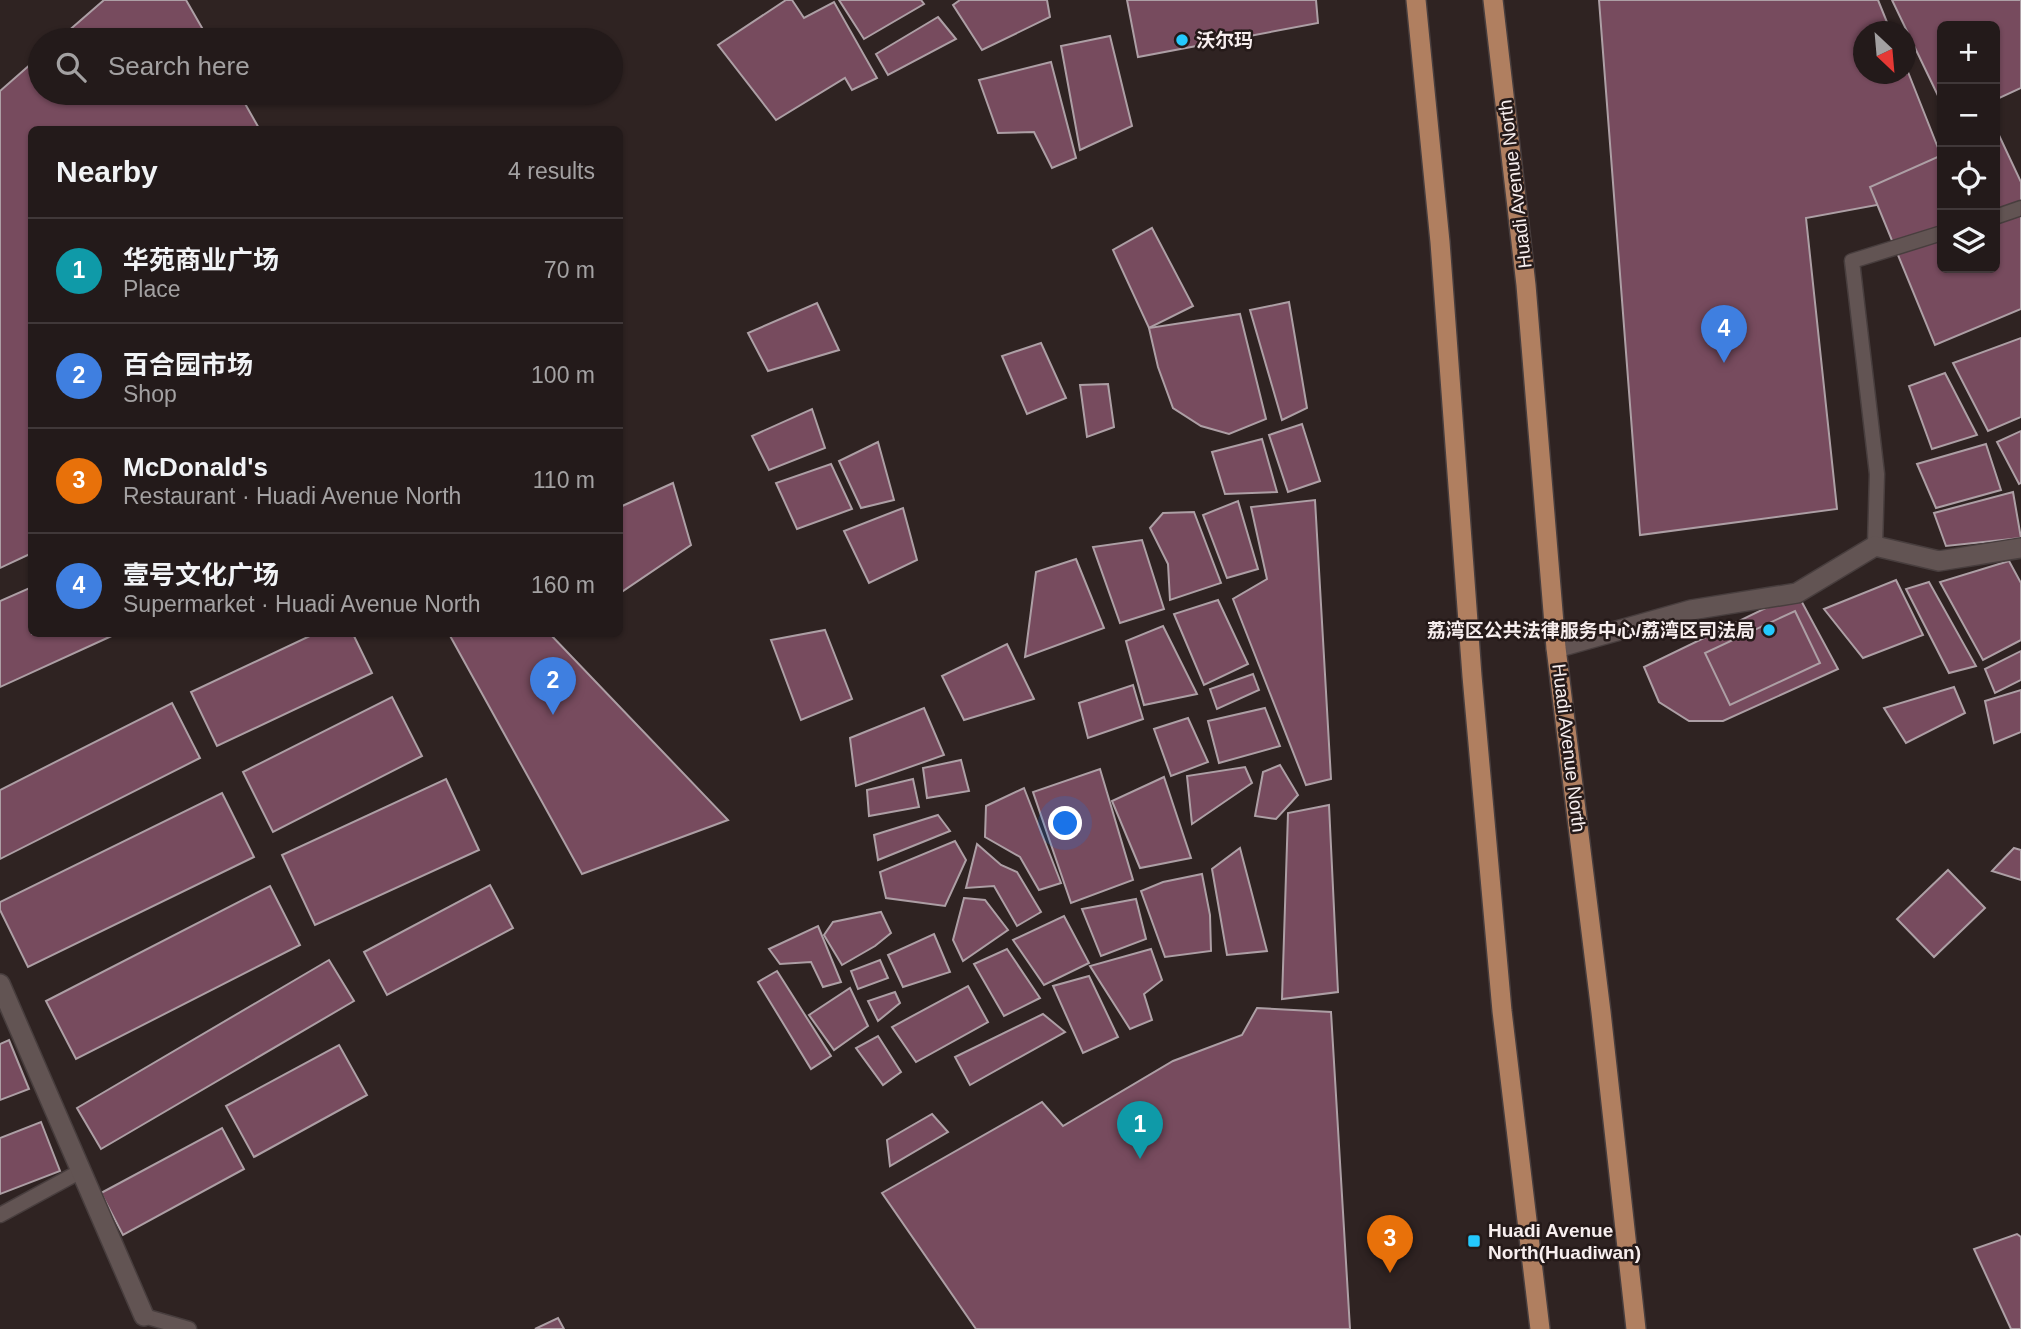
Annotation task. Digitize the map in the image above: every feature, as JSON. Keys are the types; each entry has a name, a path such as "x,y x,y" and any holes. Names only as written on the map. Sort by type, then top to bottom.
{"main road":[{"path":"1416,0 1440,242 1473,689 1502,1011 1540,1329"},
{"name":"Huadi Avenue North","path":"1493,0 1526,285 1556,648 1601,1012 1636,1329"}],"street":[{"path":"1556,648 1692,610 1797,593 1875,546 1939,561 2021,548"},
{"path":"0,984 144,1316"}],"lane":[{"path":"2000,214 2021,208"},
{"path":"1875,546 1877,474 1852,261 1937,235"},
{"path":"0,1215 81,1171"},
{"path":"144,1316 189,1329"}],"building":[{"path":"104,0 186,0 202,28 72,28"},
{"path":"786,0 792,0 804,18 834,2 877,78 852,90 845,78 776,120 718,45"},
{"path":"839,0 921,0 924,4 864,39"},
{"path":"960,0 1047,0 1050,17 982,50 953,5"},
{"name":"沃尔玛","path":"1127,0 1316,0 1318,23 1138,57"},
{"path":"1599,0 1878,0 1887,21 1853,21 1853,84 1913,84 1937,145 1937,194 1806,218 1837,509 1640,535"},
{"path":"1892,0 2021,0 2021,88 2000,98 2000,21 1937,21 1937,94 1916,50 1916,21 1902,21"},
{"path":"938,17 956,39 888,75 876,54"},
{"path":"1110,36 1132,126 1080,150 1061,46"},
{"path":"1051,62 1076,158 1052,168 1034,132 998,133 979,80"},
{"path":"28,66 28,105 246,105 258,126 28,126 28,555 0,568 0,91"},
{"path":"2000,137 2021,182 2021,309 1935,345 1870,187 1937,157 1937,273 2000,273"},
{"path":"1152,228 1193,306 1149,328 1113,250"},
{"path":"1289,302 1307,408 1282,420 1250,310"},
{"path":"817,303 839,350 768,371 748,333"},
{"path":"1240,314 1266,419 1229,434 1201,426 1173,408 1158,367 1149,328"},
{"path":"2021,338 2021,417 1988,431 1953,363"},
{"path":"1041,343 1066,398 1027,414 1002,356"},
{"path":"1945,373 1977,435 1932,449 1909,386"},
{"path":"1108,384 1114,427 1087,437 1080,385"},
{"path":"812,409 825,448 769,470 752,436"},
{"path":"1302,424 1320,481 1288,492 1269,435"},
{"path":"2021,431 2021,483 2019,484 1997,442"},
{"path":"1262,439 1277,492 1225,494 1212,452"},
{"path":"878,442 894,500 861,508 839,461"},
{"path":"1986,444 2001,490 1936,508 1917,464"},
{"path":"831,464 852,509 797,529 776,483"},
{"path":"673,483 691,545 623,591 623,506"},
{"path":"2013,492 2021,538 1946,546 1934,513"},
{"path":"1315,500 1331,779 1306,785 1233,599 1267,579 1251,507"},
{"path":"1238,501 1258,569 1227,578 1203,515"},
{"path":"903,508 917,560 869,583 844,531"},
{"path":"1194,512 1221,583 1170,600 1168,564 1150,528 1163,513"},
{"path":"1142,540 1164,609 1120,623 1093,547"},
{"path":"1076,559 1104,628 1025,657 1036,572"},
{"path":"2009,561 2021,583 2021,640 1983,660 1940,582"},
{"path":"1896,580 1923,635 1863,658 1824,609"},
{"path":"1929,582 1976,666 1949,673 1906,589"},
{"path":"28,589 28,637 109,637 0,687 0,601"},
{"name":"荔湾区公共法律服务中心/荔湾区司法局","path":"1797,593 1838,669 1723,721 1689,721 1659,702 1644,667"},
{"path":"1218,600 1248,664 1204,685 1174,614"},
{"path":"1795,611 1820,663 1730,705 1705,653"},
{"path":"1163,626 1197,694 1144,705 1126,641"},
{"path":"825,630 852,699 801,720 771,640"},
{"path":"308,637 354,637 372,673 217,746 191,692"},
{"path":"451,637 553,637 728,820 582,874"},
{"path":"1007,644 1034,699 964,720 942,676"},
{"path":"2021,651 2021,680 1995,693 1985,669"},
{"path":"1253,674 1259,690 1217,709 1210,689"},
{"path":"1133,685 1143,719 1088,738 1079,703"},
{"path":"1954,687 1965,713 1906,743 1884,708"},
{"path":"2021,690 2021,732 1994,743 1985,701"},
{"path":"392,697 422,756 273,832 243,772"},
{"path":"172,703 200,758 0,859 0,790"},
{"path":"924,708 944,755 856,786 850,738"},
{"path":"1265,708 1280,746 1219,763 1208,721"},
{"path":"1188,718 1208,762 1171,776 1154,729"},
{"path":"961,760 969,791 927,798 923,768"},
{"path":"1280,765 1298,795 1276,819 1255,816 1263,772"},
{"path":"1245,767 1252,783 1192,824 1187,776"},
{"path":"1100,769 1133,880 1071,903 1033,792"},
{"path":"1164,777 1191,858 1140,868 1112,801"},
{"path":"446,779 479,850 315,925 282,855"},
{"path":"913,779 919,807 869,816 867,790"},
{"path":"1024,788 1061,883 1039,890 1020,857 985,837 986,806"},
{"path":"222,793 254,857 28,967 0,910 0,902"},
{"path":"1329,805 1338,992 1282,999 1288,813"},
{"path":"938,815 950,831 878,860 874,835"},
{"path":"955,841 966,860 945,906 886,898 880,872"},
{"path":"977,844 1001,865 1017,872 1041,912 1017,926 994,886 966,888"},
{"path":"1240,848 1267,951 1227,955 1212,869"},
{"path":"2014,848 2021,850 2021,880 1992,871"},
{"path":"1948,870 1985,908 1934,957 1897,919"},
{"path":"1202,874 1210,915 1211,951 1165,957 1141,891 1163,882"},
{"path":"490,885 513,928 387,995 364,952"},
{"path":"270,886 300,945 76,1059 46,1001"},
{"path":"964,898 985,900 1008,930 963,961 953,940"},
{"path":"1136,899 1146,939 1101,956 1082,909"},
{"path":"881,912 891,933 875,946 842,965 824,935 833,922"},
{"path":"1064,916 1089,963 1044,985 1013,940"},
{"path":"818,926 841,982 823,987 811,962 780,964 769,949"},
{"path":"934,934 950,972 903,987 888,955"},
{"path":"1007,949 1040,998 1004,1016 974,964"},
{"path":"1151,949 1162,980 1144,994 1152,1020 1130,1029 1090,966"},
{"path":"329,960 354,1001 101,1149 77,1108"},
{"path":"880,960 888,978 858,989 851,971"},
{"path":"777,971 831,1056 811,1069 758,982"},
{"path":"1089,976 1118,1037 1083,1053 1053,986"},
{"path":"968,986 988,1022 916,1062 892,1027"},
{"path":"850,988 868,1026 834,1050 809,1015"},
{"path":"895,992 900,1003 878,1021 868,1001"},
{"path":"1257,1008 1331,1012 1350,1329 976,1329 882,1193 1042,1102 1063,1126 1173,1061 1242,1035"},
{"path":"1043,1014 1065,1032 970,1085 955,1057"},
{"path":"878,1036 901,1072 883,1085 856,1048"},
{"path":"9,1040 29,1089 0,1100 0,1044"},
{"path":"339,1045 367,1095 254,1157 226,1106"},
{"path":"932,1114 948,1132 890,1166 887,1140"},
{"path":"41,1122 60,1171 0,1194 0,1138"},
{"path":"222,1128 244,1169 123,1235 101,1193"},
{"path":"2017,1234 2021,1237 2021,1329 2011,1329 1974,1249"},
{"path":"558,1318 564,1329 535,1329"}],"place":[{"name":"沃尔玛","path":"1182,40"},
{"name":"壹号文化广场","path":"1724,363"},
{"name":"荔湾区公共法律服务中心/荔湾区司法局","path":"1769,630"},
{"name":"百合园市场","path":"553,715"},
{"name":"华苑商业广场","path":"1140,1159"},
{"name":"Huadi Avenue North(Huadiwan)","path":"1474,1241"},
{"name":"McDonald's","path":"1390,1273"}]}
